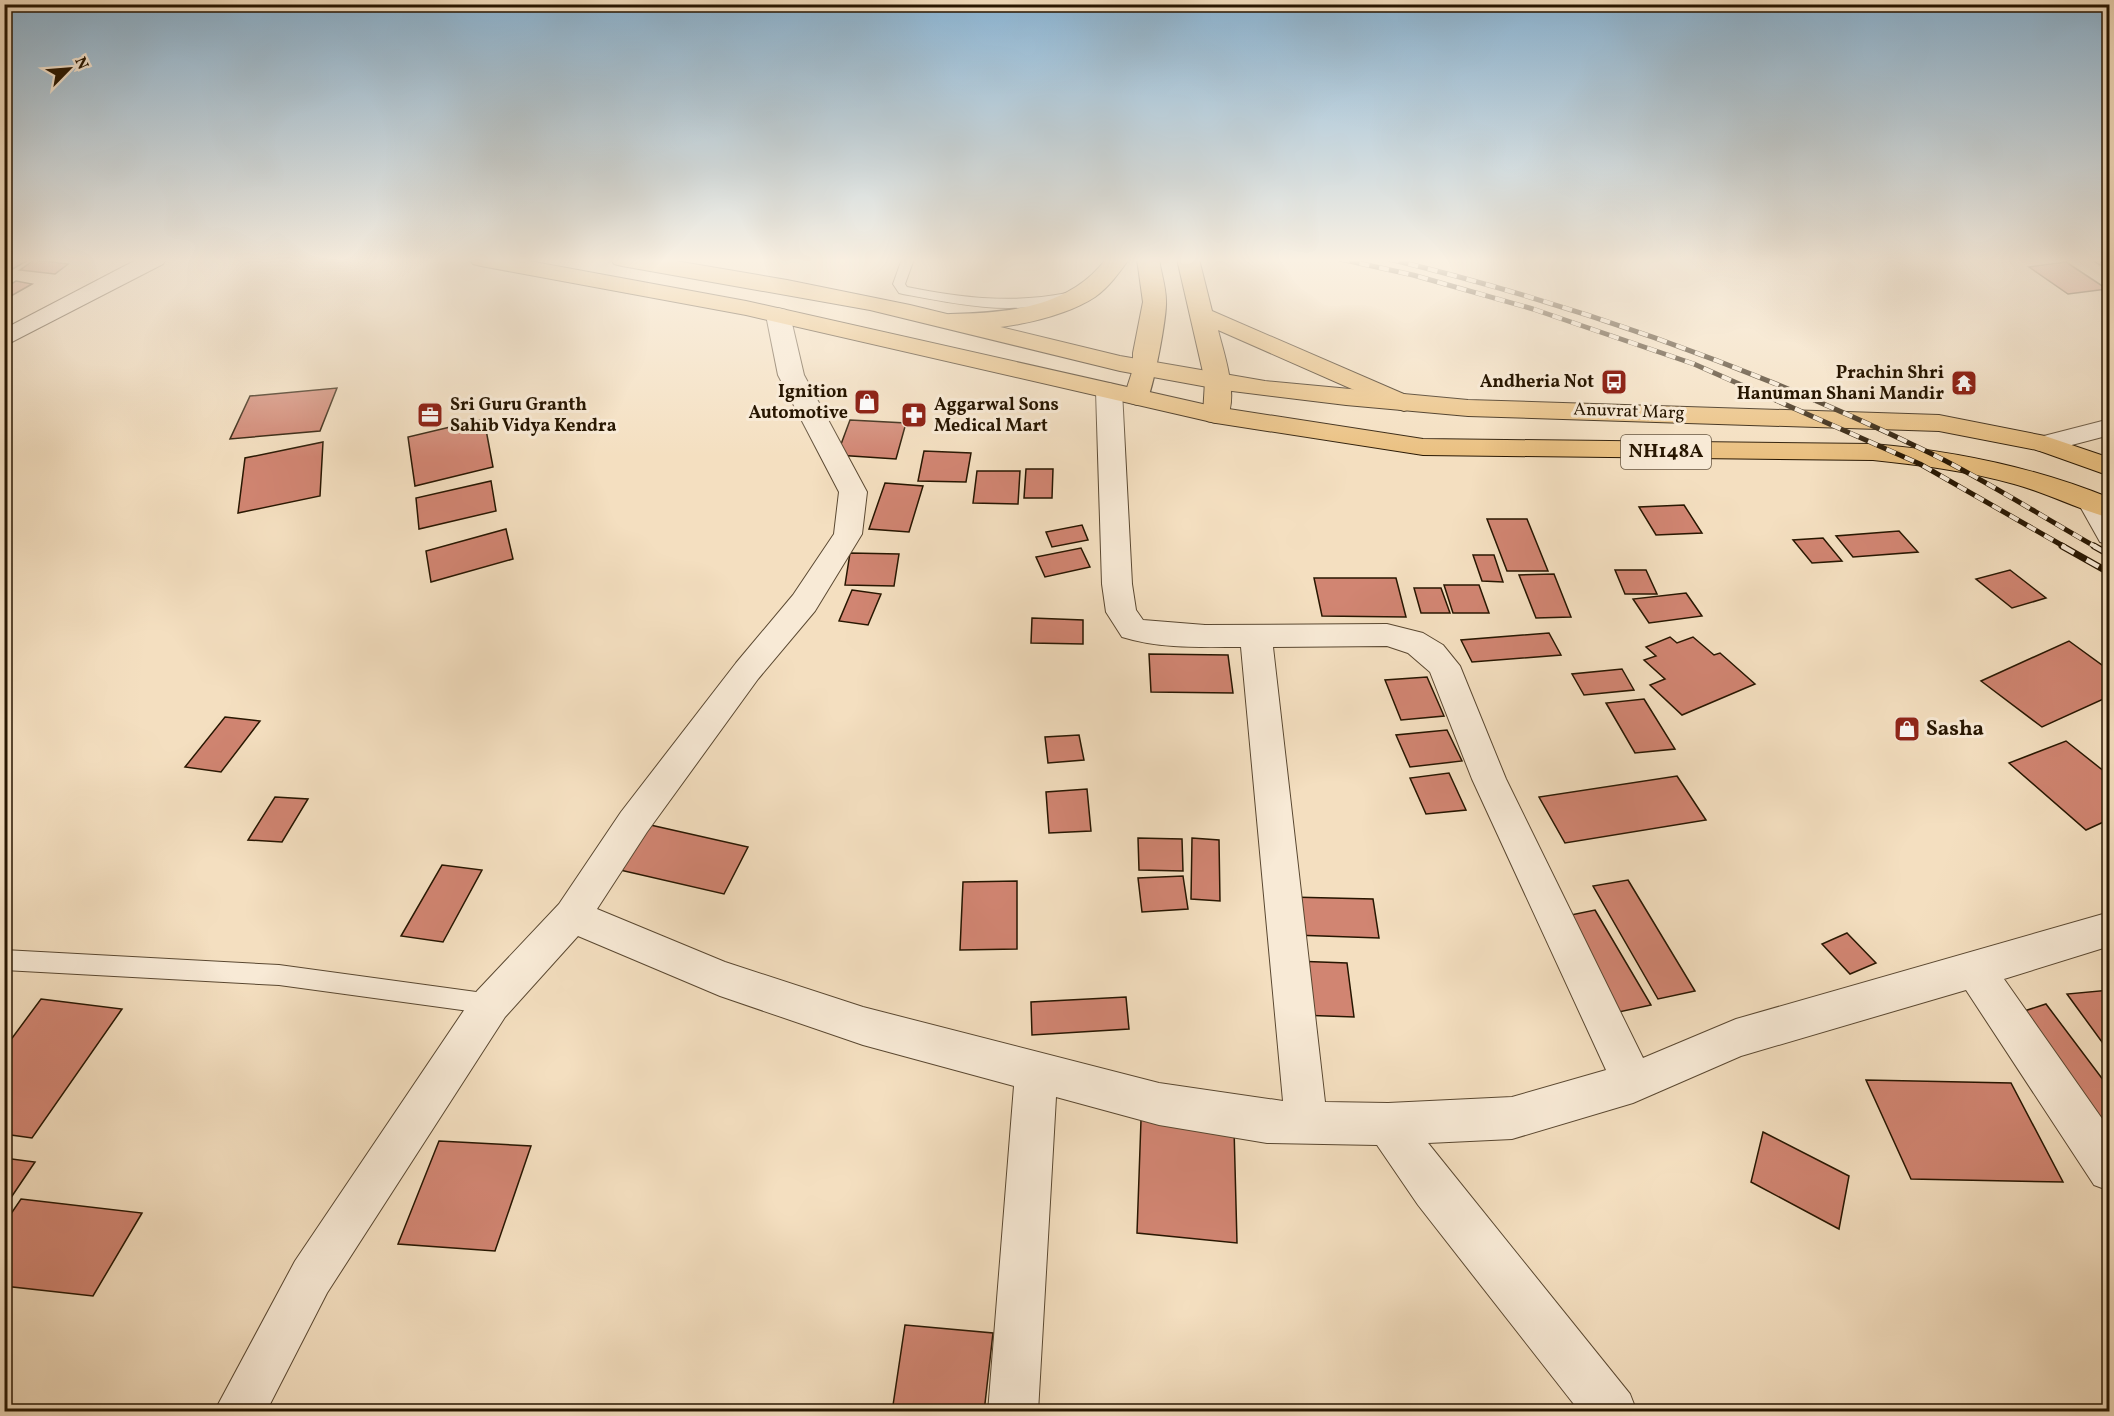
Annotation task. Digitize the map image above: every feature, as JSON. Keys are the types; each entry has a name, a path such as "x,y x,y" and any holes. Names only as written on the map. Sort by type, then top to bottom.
{"main road":[{"name":"NH148A","path":"822,325 1216,415"},
{"name":"NH148A","path":"967,325 1145,369"},
{"path":"1123,394 1145,369 1145,353 1150,325"},
{"path":"1203,325 1218,381 1216,415"},
{"path":"1225,325 1404,403"},
{"name":"Anuvrat Marg","path":"1145,369 1218,381 1404,403 1939,423 1984,430 2045,444 2109,468"},
{"name":"Anuvrat Marg","path":"1216,415 1423,447 1873,452 1913,455 1998,469 2100,505"}],"street":[{"path":"4,339 30,325"},
{"path":"239,1412 311,1277 491,1004 572,916 634,822 747,671 804,603 848,534 853,492 791,375 780,325"},
{"path":"1123,394 1117,584 1121,612 1133,628 1154,634 1387,635 1410,639 1433,653 1444,666 1489,779 1633,1083"},
{"path":"2045,444 2109,427"},
{"path":"2100,505 2109,535"},
{"path":"1256,636 1306,1123"},
{"path":"572,916 720,978 863,1026 1160,1104 1267,1122 1388,1124 1512,1118 1633,1083 1736,1038 2109,929"},
{"path":"1975,970 2109,1169"},
{"path":"1013,1412 1036,1072"},
{"path":"1388,1124 1434,1189 1612,1412"}],"lane":[{"path":"4,960 279,975 491,1004"}],"building":[{"path":"337,388 320,431 230,439 250,396"},
{"path":"484,419 493,467 415,486 408,437"},
{"path":"850,420 906,423 896,459 837,455"},
{"path":"323,442 320,496 238,513 245,458"},
{"path":"924,451 971,453 966,482 918,481"},
{"path":"1026,469 1053,469 1052,498 1024,498"},
{"path":"977,471 1020,471 1018,504 973,503"},
{"path":"491,481 496,511 419,529 416,498"},
{"path":"885,483 923,486 909,532 869,529"},
{"path":"1684,505 1702,533 1656,535 1639,507"},
{"path":"1487,519 1527,519 1548,571 1507,571"},
{"path":"1082,525 1088,540 1052,547 1046,532"},
{"path":"506,529 513,559 431,582 426,551"},
{"path":"1899,531 1918,552 1853,557 1836,536"},
{"path":"1823,538 1842,561 1812,563 1793,540"},
{"path":"1081,548 1090,567 1045,577 1036,557"},
{"path":"850,553 899,554 894,586 845,585"},
{"path":"1473,555 1494,555 1503,582 1482,581"},
{"path":"1615,570 1646,570 1657,594 1625,594"},
{"path":"2010,570 2046,598 2012,608 1976,579"},
{"path":"1554,574 1571,617 1536,618 1519,575"},
{"path":"1314,578 1396,578 1406,617 1322,616"},
{"path":"1444,585 1479,585 1489,613 1453,613"},
{"path":"1414,588 1441,588 1450,613 1421,613"},
{"path":"852,590 881,594 868,625 839,621"},
{"path":"1686,593 1702,616 1649,623 1633,599"},
{"path":"1032,618 1083,620 1083,644 1031,643"},
{"path":"1549,633 1561,655 1472,662 1461,640"},
{"path":"1670,637 1677,643 1693,637 1714,655 1720,653 1755,684 1682,715 1650,685 1665,679 1644,660 1656,656 1646,647"},
{"path":"2069,641 2110,671 2110,696 2042,727 1981,681"},
{"path":"1149,654 1228,655 1233,693 1151,692"},
{"path":"1622,669 1634,690 1584,695 1572,674"},
{"path":"1427,677 1444,716 1401,720 1385,680"},
{"path":"1644,699 1675,749 1635,753 1606,703"},
{"path":"225,717 260,721 221,772 185,767"},
{"path":"1447,730 1462,761 1410,767 1396,735"},
{"path":"1079,735 1084,760 1048,763 1045,737"},
{"path":"2066,741 2110,776 2110,819 2086,830 2009,763"},
{"path":"1449,773 1466,810 1426,814 1410,778"},
{"path":"1677,776 1706,820 1565,843 1539,797"},
{"path":"1087,789 1091,831 1049,833 1046,792"},
{"path":"275,797 308,799 282,842 248,840"},
{"path":"646,824 748,847 724,894 620,870"},
{"path":"1138,838 1182,839 1183,871 1139,870"},
{"path":"1192,838 1219,840 1220,901 1191,899"},
{"path":"442,865 482,870 443,942 401,936"},
{"path":"1183,876 1188,909 1142,912 1138,878"},
{"path":"1628,880 1695,991 1658,999 1593,886"},
{"path":"1017,881 1017,949 960,950 963,882"},
{"path":"1289,897 1373,899 1379,938 1293,935"},
{"path":"1595,910 1651,1005 1619,1012 1566,916"},
{"path":"1847,933 1876,963 1850,974 1822,944"},
{"path":"1294,961 1347,963 1354,1017 1299,1015"},
{"path":"2110,990 2110,1053 2067,994"},
{"path":"1126,997 1129,1029 1032,1035 1031,1002"},
{"path":"41,999 122,1009 32,1138 4,1134 4,1049"},
{"path":"2046,1004 2110,1089 2110,1135 2018,1013"},
{"path":"1866,1080 2011,1083 2063,1182 1911,1179"},
{"path":"1141,1120 1234,1128 1237,1243 1137,1233"},
{"path":"1763,1132 1849,1176 1839,1229 1751,1182"},
{"path":"439,1141 531,1146 495,1251 398,1244"},
{"path":"4,1158 35,1162 4,1208"},
{"path":"21,1199 142,1213 93,1296 4,1286 4,1224"},
{"path":"905,1325 993,1333 984,1412 892,1412"}],"railway":[{"path":"1580,325 1694,364 1920,464 2065,547"},
{"path":"1618,325 1732,367 1865,422 1951,464 2096,547"},
{"path":"2062,546 2110,573"},
{"path":"2094,546 2110,555"}],"place":[{"name":"Andheria Not","path":"1614,382"},
{"name":"Prachin Shri Hanuman Shani Mandir","path":"1964,383"},
{"name":"Ignition Automotive","path":"867,402"},
{"name":"Sri Guru Granth Sahib Vidya Kendra","path":"430,415"},
{"name":"Aggarwal Sons Medical Mart","path":"914,415"},
{"name":"Sasha","path":"1907,729"}]}
